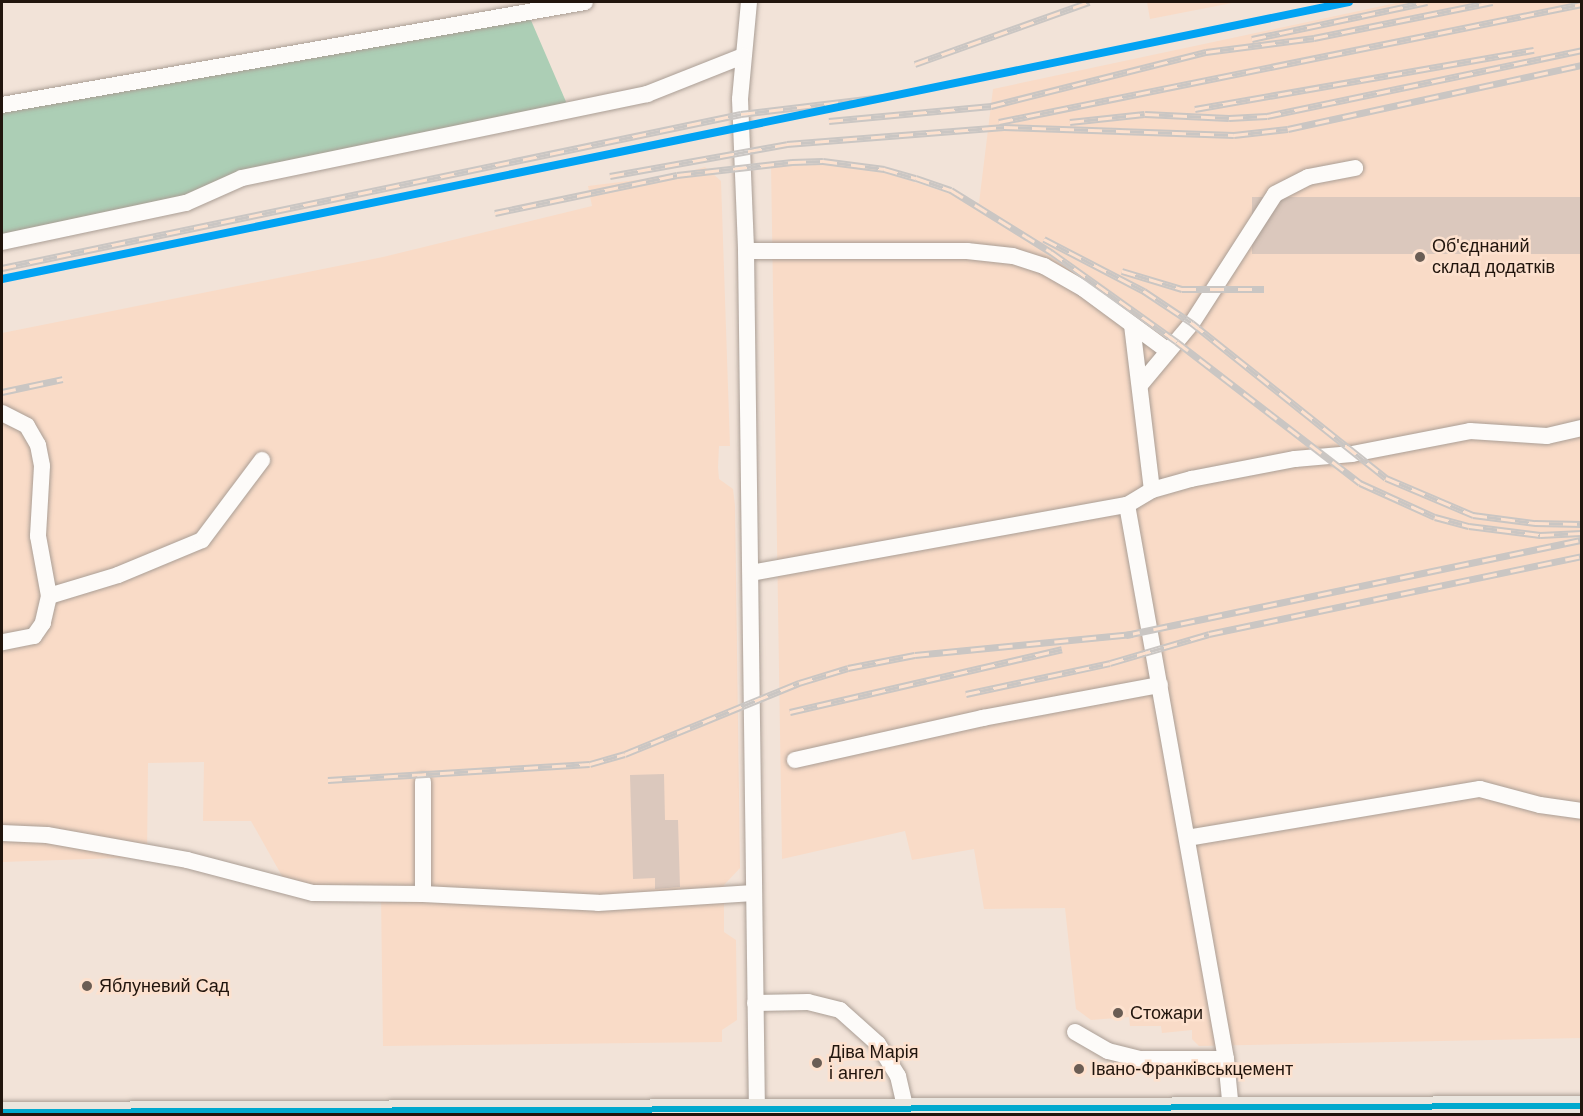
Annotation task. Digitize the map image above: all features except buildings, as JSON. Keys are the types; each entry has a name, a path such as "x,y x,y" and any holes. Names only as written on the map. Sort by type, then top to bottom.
{"main road":[{"path":"2,1112 1466,1111 1581,1106"}],"street":[{"path":"2,105 585,2"},
{"path":"747,2 740,99 746,252 757,1111"},
{"path":"2,242 186,203 242,178 647,94 743,56"},
{"path":"1140,385 1192,322 1275,194 1308,177 1355,168"},
{"path":"746,252 967,251 1013,256 1044,266 1084,289 1168,351"},
{"path":"1132,325 1152,490"},
{"path":"2,413 27,426 38,445 42,466 38,536 49,596 43,623 34,636 2,642"},
{"path":"751,573 1127,505 1152,490 1294,459 1352,454 1470,431 1547,436 1581,428"},
{"path":"49,596 118,575 202,540 262,460"},
{"path":"1127,505 1226,1059 1231,1110"},
{"path":"795,760 983,718 1160,685"},
{"path":"423,782 423,894"},
{"path":"1187,838 1480,789 1540,806 1581,811"},
{"path":"2,834 47,835 187,860 313,893 423,894 598,903 754,893"},
{"path":"755,1003 808,1002 840,1010 878,1044 898,1077 906,1110"},
{"path":"1075,1032 1108,1051 1140,1059 1226,1059"}],"shaded area":[{"path":"1147,2 1237,2 1150,19"},
{"path":"1401,2 1581,2 1581,1038 1199,1046 1192,1039 1192,1030 1162,1033 1161,1026 1130,1026 1129,1017 1091,1020 1076,1009 1065,908 984,909 974,849 912,860 905,831 782,859 771,164 862,165 979,203 993,89"},
{"path":"705,167 721,181 730,446 719,446 718,467 719,479 733,489 735,506 740,868 724,885 724,932 736,940 737,1020 722,1030 722,1042 383,1046 381,895 291,892 251,821 203,821 204,762 148,763 147,857 2,862 2,333 383,257 592,206 588,186 677,175"}],"green space":[{"path":"527,11 570,111 242,178 186,203 2,236 2,105"}],"railway":[{"path":"915,64 1089,2"},
{"path":"1252,39 1427,2"},
{"path":"829,121 991,106 1206,52 1314,38 1492,2"},
{"path":"999,122 1582,4"},
{"path":"1195,109 1534,50"},
{"path":"1070,122 1145,114 1229,118 1267,116 1582,50"},
{"path":"610,176 787,144 1004,127 1234,135 1288,129 1582,65"},
{"path":"2,268 741,114 883,97"},
{"path":"495,213 677,175 792,162 823,161 884,169 916,178 951,190 1051,252 1177,342 1360,483 1435,517 1469,526 1540,535 1582,533"},
{"path":"1044,239 1144,291 1192,323 1386,478 1473,515 1535,523 1582,524"},
{"path":"1122,271 1182,289 1264,289"},
{"path":"2,392 63,379"},
{"path":"1126,635 1582,540"},
{"path":"966,694 1110,663 1209,634 1582,556"},
{"path":"328,780 590,764 625,754 799,683 848,668 915,655 1133,634"},
{"path":"790,712 1062,649"}],"transit line":[{"path":"2,279 1349,2"},
{"path":"2,1112 1582,1106"}],"place":[{"name":"Об'єднаний склад додатків","path":"1420,257"},
{"name":"Яблуневий Сад","path":"87,986"},
{"name":"Стожари","path":"1118,1013"},
{"name":"Діва Марія і ангел","path":"817,1063"},
{"name":"Івано-Франківськцемент","path":"1079,1069"}]}
